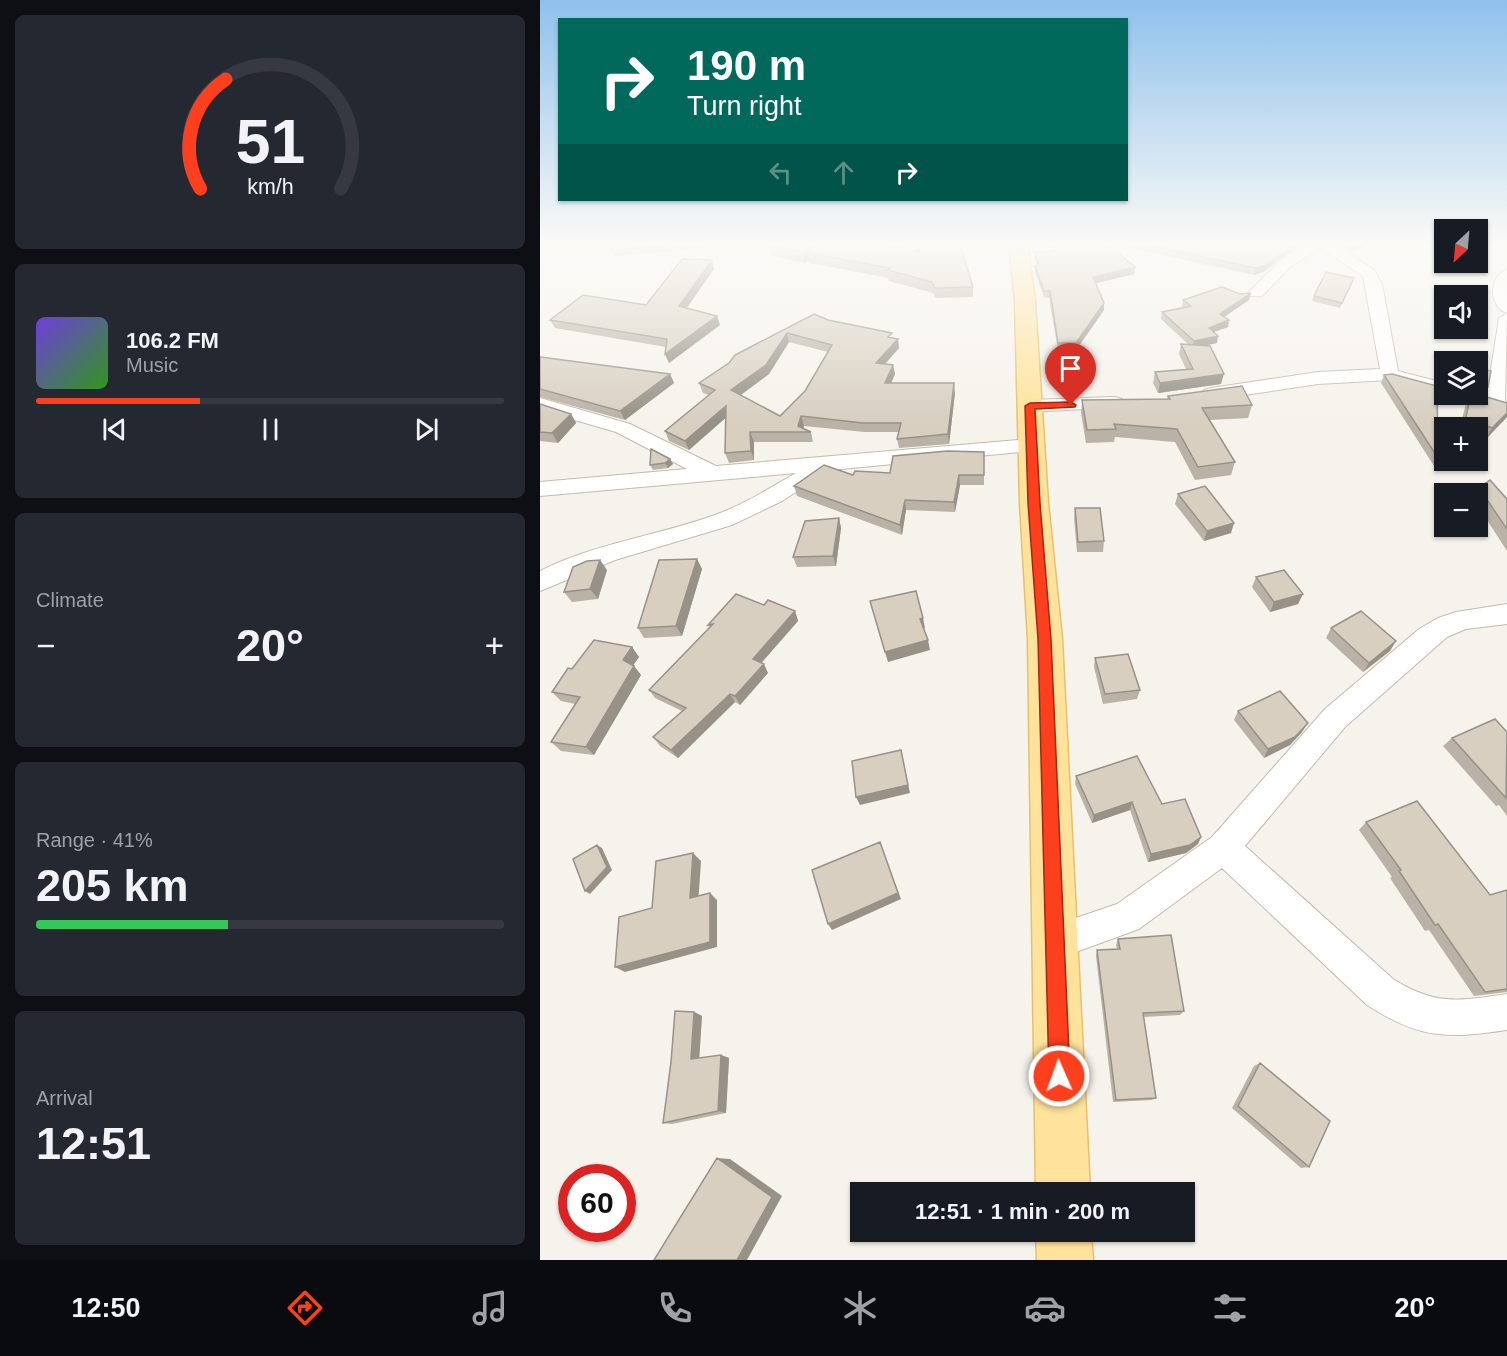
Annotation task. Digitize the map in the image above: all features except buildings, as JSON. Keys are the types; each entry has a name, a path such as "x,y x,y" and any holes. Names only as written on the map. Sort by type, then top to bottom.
{"main road":[{"path":"1025,303 1031,445 1045,639 1063,1182"},
{"path":"1064,1242 1065,1260"}],"street":[{"path":"1377,303 1390,374"},
{"path":"1501,406 1507,318"},
{"path":"1189,397 1318,378 1390,374 1434,386"},
{"path":"1030,406 1131,403"},
{"path":"540,404 623,428 713,474"},
{"path":"540,489 1031,445"},
{"path":"540,582 573,565 722,520 764,502 824,465"},
{"path":"1055,935 1073,936 1127,917 1223,848 1335,718 1444,624 1459,619 1507,614"},
{"path":"1223,848 1380,993 1405,1010 1451,1020 1507,1012"}],"route":[{"path":"1059,1076 1045,639 1034,503 1030,406 1071,405"}]}
